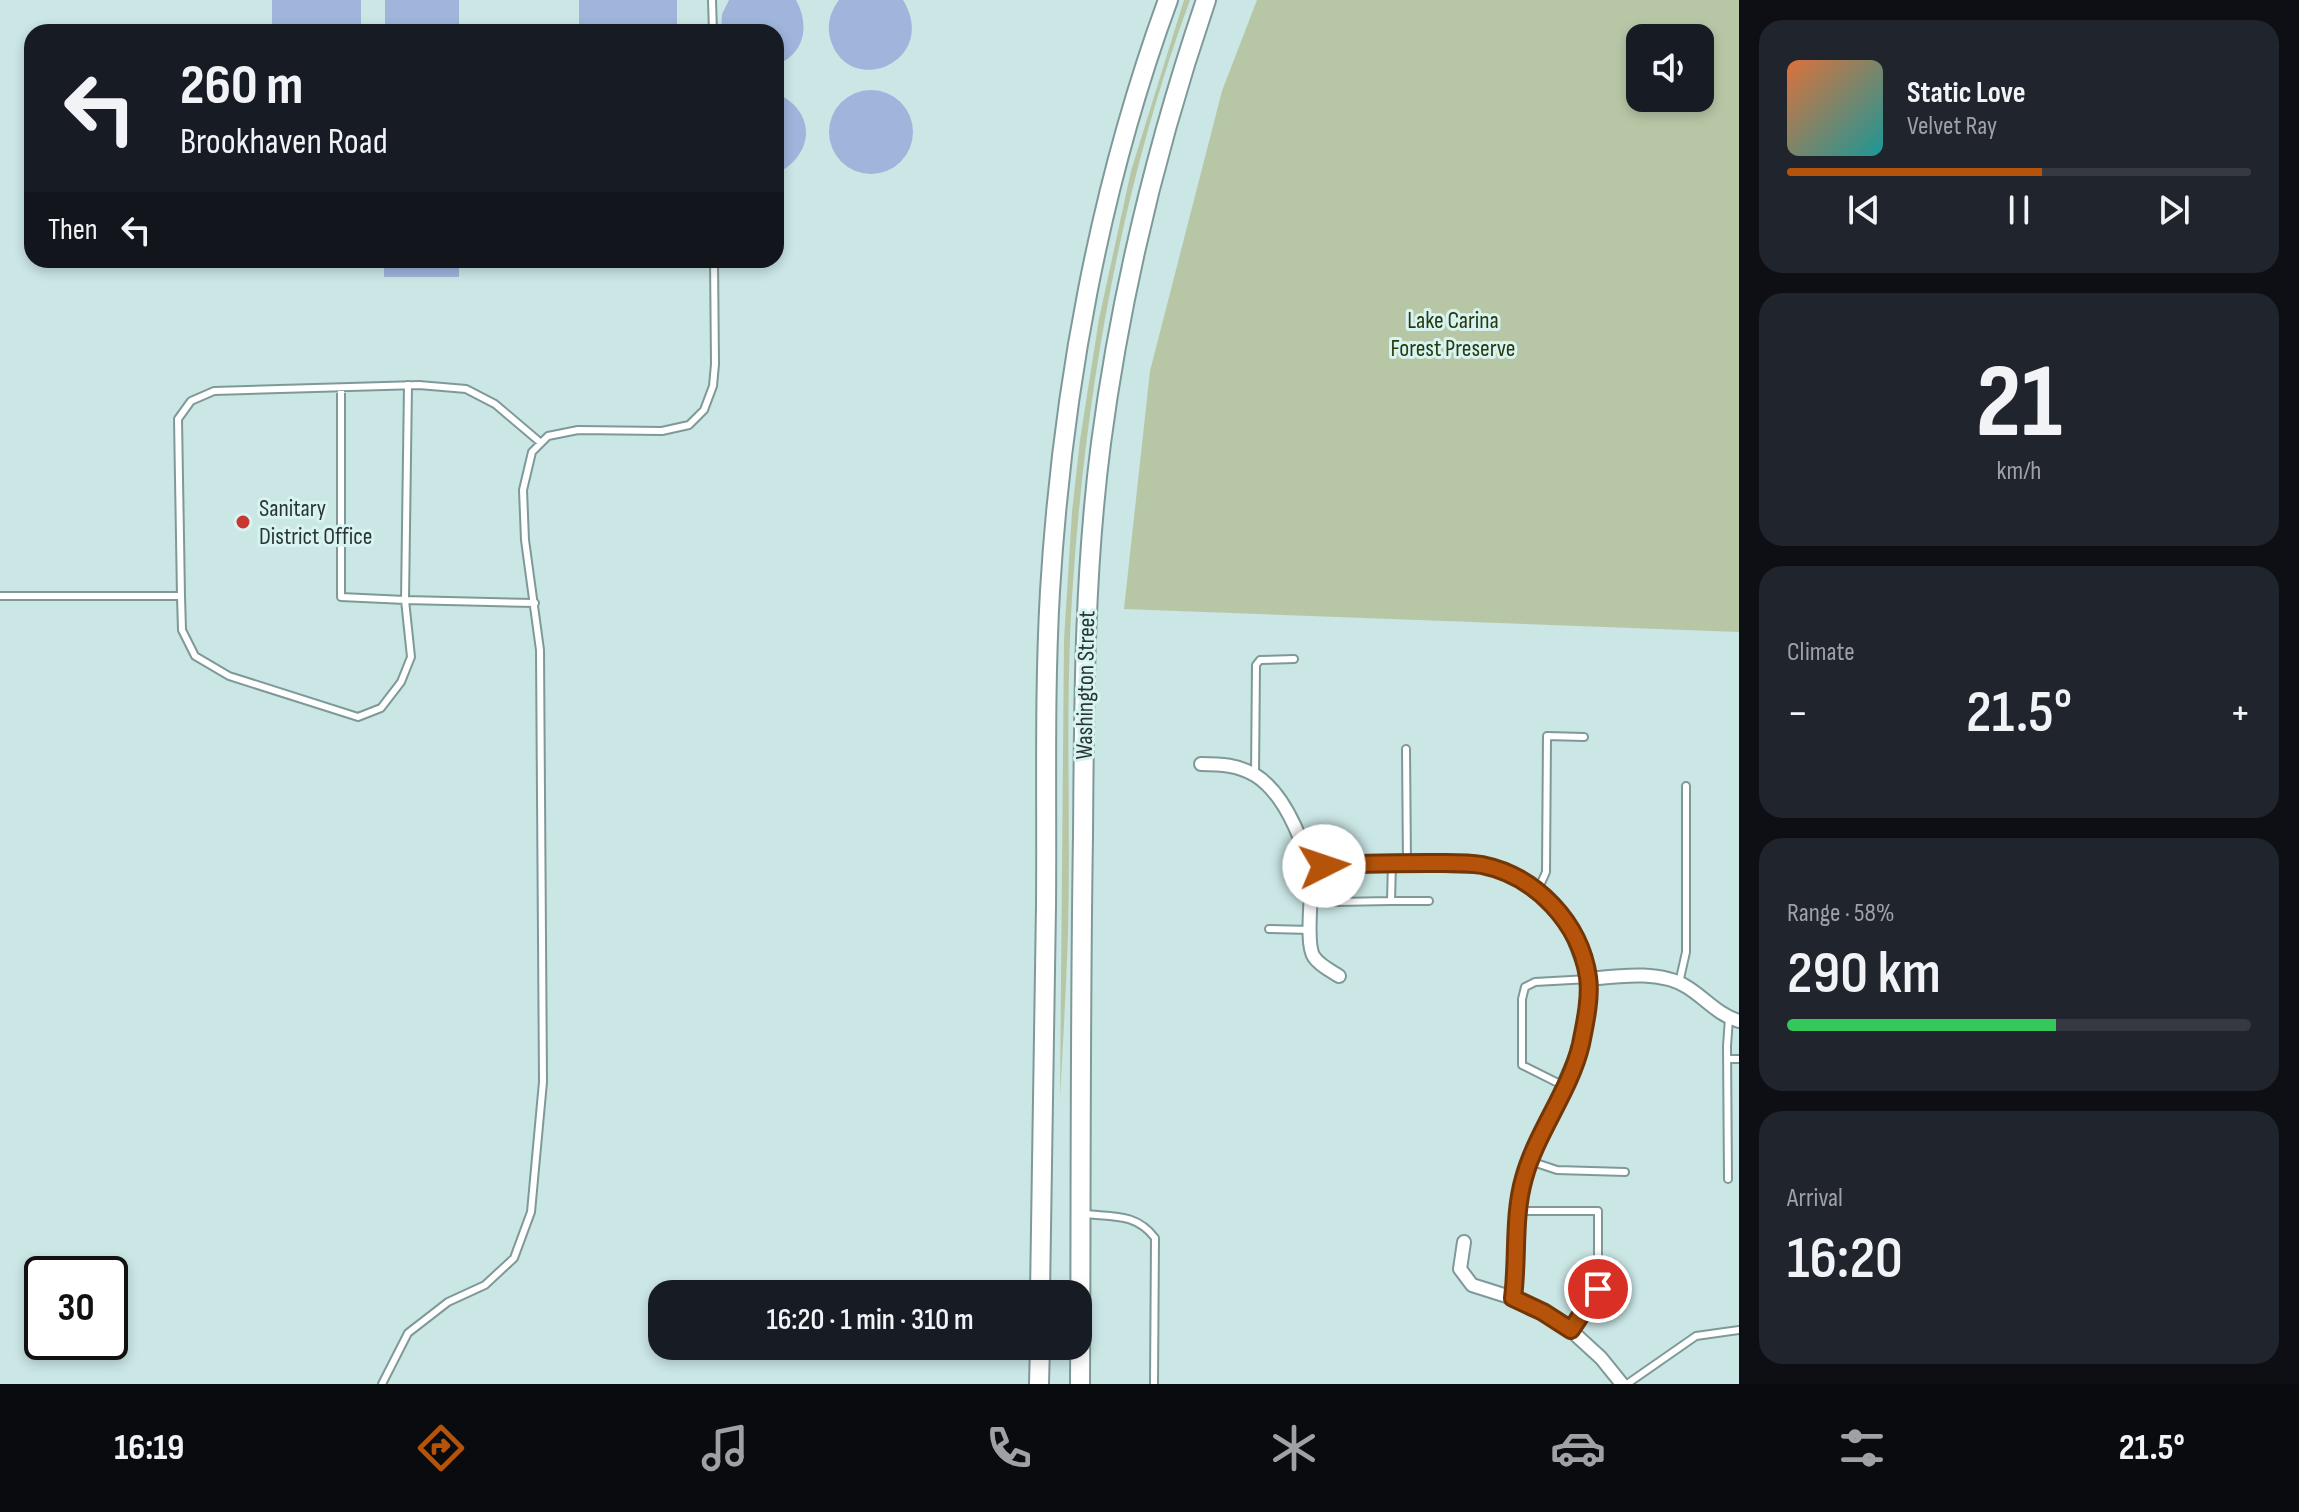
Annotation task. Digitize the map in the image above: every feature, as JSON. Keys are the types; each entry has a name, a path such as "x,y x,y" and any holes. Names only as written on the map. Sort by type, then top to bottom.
{"main road":[{"name":"Washington Street","path":"1040,1280 1049,643 1055,532 1069,416 1096,256 1118,165 1168,0"},
{"name":"Washington Street","path":"1080,1384 1085,659 1094,506 1119,326 1148,191 1206,0"},
{"path":"1039,1384 1040,1360"}],"street":[{"path":"1201,764 1231,765 1255,775 1271,788 1284,806 1308,867 1314,957 1339,976"},
{"path":"1308,867 1392,863 1483,866 1517,877 1548,900 1570,928 1589,979 1580,1047 1523,1179 1513,1298"},
{"path":"1589,979 1650,977 1679,983 1734,1020"},
{"path":"1464,1242 1460,1269 1472,1285 1513,1298 1571,1330 1625,1384"}],"lane":[{"path":"712,0 713,24"},
{"path":"382,1384 408,1333 448,1302 485,1285 514,1258 531,1212 543,1082 540,650 525,540 523,490 532,452 548,436 578,430 662,431 689,425 704,410 713,386 715,364 714,268"},
{"path":"408,385 405,600 411,657 401,682 381,708 358,717 229,676 195,656 182,630 178,419 191,401 214,391 408,385 466,389 495,404 541,443"},
{"path":"341,388 341,597 535,603"},
{"path":"0,596 181,596"},
{"path":"1255,775 1256,665 1260,660 1294,659"},
{"path":"1537,892 1546,872 1547,736 1584,737"},
{"path":"1406,749 1407,863"},
{"path":"1679,983 1686,952 1686,786"},
{"path":"1391,901 1392,863"},
{"path":"1335,902 1429,901"},
{"path":"1269,929 1311,930"},
{"path":"1564,1086 1522,1065 1522,999 1525,987 1535,982 1589,979"},
{"path":"1728,1179 1727,1059 1734,1020"},
{"path":"1727,1059 1739,1059"},
{"path":"1530,1161 1557,1170 1625,1172"},
{"path":"1518,1211 1598,1211 1598,1289 1571,1330"},
{"path":"1081,1214 1134,1219 1155,1238 1154,1384"},
{"path":"1625,1384 1696,1336 1739,1330"}],"green space":[{"path":"1184,0 1190,0 1165,72 1125,219 1086,445 1070,639 1068,935 1060,1098 1064,640 1080,440 1099,319 1131,171"},
{"name":"Lake Carina Forest Preserve","path":"1257,0 1739,0 1739,632 1124,609 1150,371 1222,91"}],"water":[{"path":"272,0 361,0 361,24 272,24"},
{"path":"385,0 459,0 459,24 385,24"},
{"path":"579,0 677,0 677,24 579,24"},
{"path":"729,0 796,0 803,19 802,38 793,54 784,61 784,24 721,24 722,14"},
{"path":"839,0 903,0 911,22 910,40 901,55 888,65 872,70 855,68 841,58 831,41 829,30 831,14"},
{"path":"871,90 887,93 901,102 910,116 913,132 910,148 901,162 887,171 871,174 855,171 841,162 832,148 829,132 832,116 841,102 855,93"},
{"path":"784,98 799,111 806,133 804,145 784,169"},
{"path":"384,268 459,268 459,277 384,277"}],"place":[{"name":"Sanitary District Office","path":"243,522"}],"route":[{"path":"1324,866 1467,863 1503,871 1517,877 1548,900 1570,928 1589,979 1586,1009 1580,1047 1523,1179 1518,1209 1513,1298 1571,1330 1598,1289"}]}
